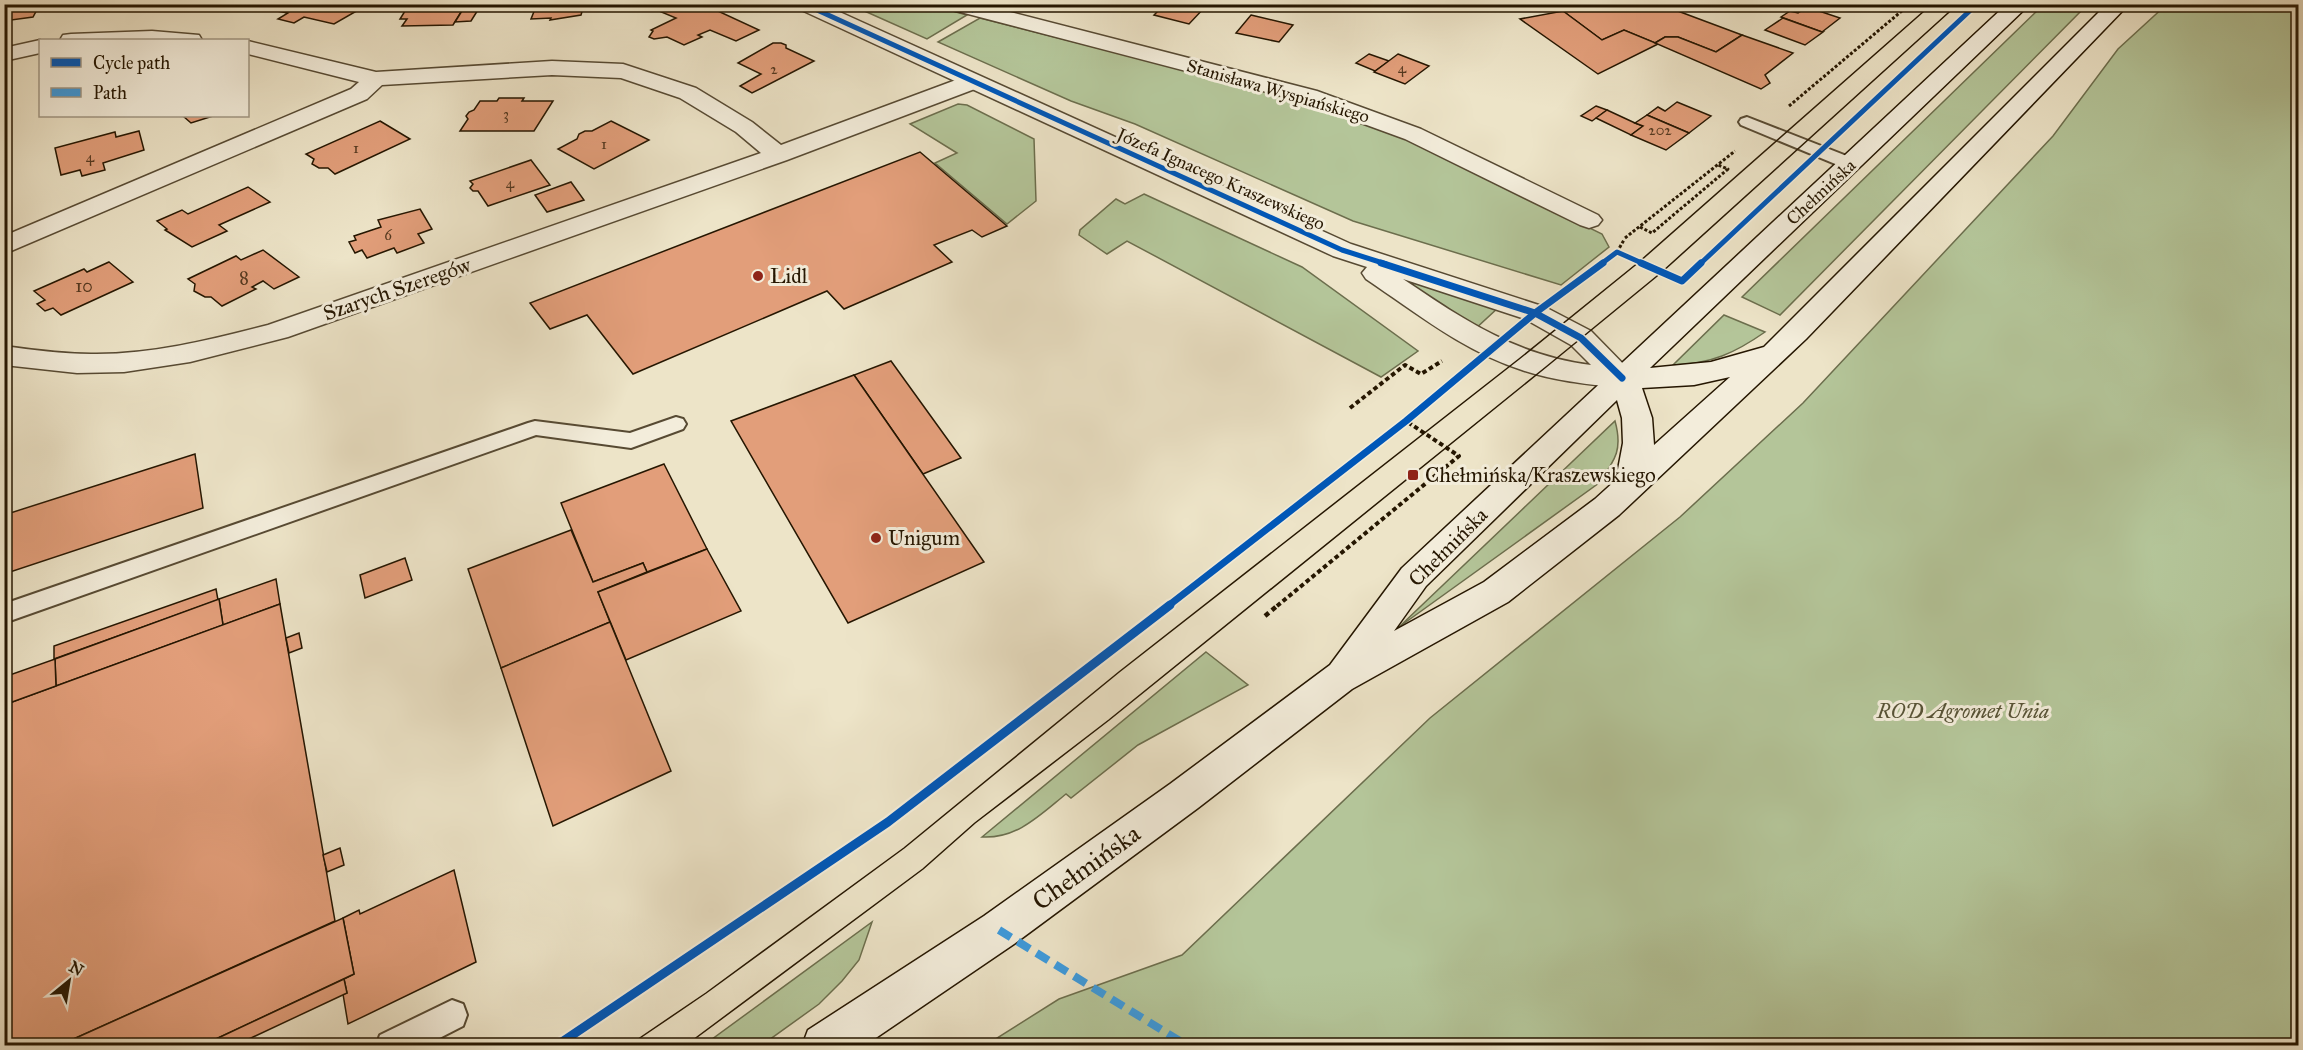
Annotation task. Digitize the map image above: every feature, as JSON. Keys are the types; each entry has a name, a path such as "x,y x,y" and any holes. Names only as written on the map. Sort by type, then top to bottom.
{"street":[{"name":"Józefa Ignacego Kraszewskiego","path":"804,4 1342,250 1535,313 1581,338 1622,378"},
{"name":"Chełmińska","path":"1339,678 1414,577 2020,4"},
{"name":"Chełmińska","path":"824,1046 999,930 1184,796 1339,678 1496,592 1607,507 1778,350 2119,4"},
{"name":"Stanisława Wyspiańskiego","path":"968,6 1320,99 1413,134 1588,220"},
{"path":"98,39 152,37 178,39"},
{"path":"4,55 39,47"},
{"path":"249,48 376,79 552,68 623,71 688,93 744,127 777,155"},
{"path":"4,246 359,94 376,79"},
{"name":"Szarych Szeregów","path":"4,355 47,362 100,364 158,359 205,351 278,331 777,155 972,82"},
{"name":"Józefa Ignacego Kraszewskiego","path":"1342,250 1452,324 1519,359 1570,372 1622,378"},
{"name":"Chełmińska","path":"1622,378 1682,378 1713,373 1778,350"},
{"path":"1622,378 1635,404 1639,433 1638,462 1631,486"}],"lane":[{"path":"1747,122 1851,164"},
{"path":"4,614 535,428 631,441 676,424"},
{"path":"391,1046 452,1015"}],"path":[{"path":"1640,227 1652,233 1728,169 1717,165"},
{"path":"1350,408 1405,365 1420,374 1439,363"},
{"path":"1265,616 1460,456 1406,421"}],"green space":[{"path":"851,5 930,5 967,15 927,39"},
{"path":"2043,5 2087,5 1780,315 1742,297"},
{"name":"ROD Agromet Unia","path":"2166,5 2298,5 2298,1045 986,1045 1059,999 1182,955 1430,718 1680,517 1803,403 2053,136 2118,49"},
{"path":"980,18 1303,100 1398,134 1602,234 1609,247 1561,285 1353,221 1135,124 1071,101 938,42"},
{"path":"958,104 967,105 1034,139 1036,201 1007,224 935,163 957,153 910,124"},
{"path":"1144,194 1302,267 1418,351 1381,377 1127,241 1107,254 1079,235 1080,230 1116,199 1125,204"},
{"path":"1409,277 1500,306 1474,330 1394,278"},
{"path":"1724,315 1765,332 1743,346 1711,360 1673,365"},
{"path":"1615,421 1618,447 1609,468 1599,483 1399,627"},
{"path":"1206,652 1248,685 1138,745 1071,798 1066,794 1017,830 995,837 982,837"},
{"path":"872,922 859,960 819,1004 762,1045 704,1045"}],"building":[{"path":"4,4 40,4 33,17 4,21"},
{"path":"288,4 367,5 334,24 304,17 294,23 278,19 288,13 277,11"},
{"path":"417,4 466,4 453,25 402,26 407,19 400,19 405,11 413,11"},
{"path":"516,4 622,4 583,8 581,15 550,20 551,18 531,19 535,9 514,10"},
{"path":"663,4 705,5 759,30 736,41 710,30 698,35 702,37 684,45 667,37 654,39 649,37 653,31 651,30 676,18 654,9"},
{"path":"1165,4 1206,6 1189,24 1154,15"},
{"path":"1599,4 1659,4 1742,35 1716,52 1678,37 1665,37 1655,43 1624,30 1602,40 1563,11 1595,8"},
{"path":"481,5 471,21 455,22 465,6"},
{"path":"1807,7 1840,18 1822,32 1781,17 1790,11 1798,13"},
{"path":"1563,11 1602,40 1624,30 1658,44 1598,74 1520,19"},
{"path":"1251,15 1293,25 1279,42 1236,33"},
{"path":"1783,18 1823,32 1805,45 1765,30"},
{"path":"1742,35 1793,53 1765,75 1770,83 1761,89 1655,43 1665,37 1678,37 1716,52"},
{"path":"773,43 786,45 786,48 814,61 752,93 740,86 761,74 738,63"},
{"path":"1369,54 1389,61 1375,71 1356,63"},
{"path":"1398,54 1429,66 1405,84 1374,72"},
{"path":"499,98 553,101 534,131 460,131 468,119 466,116 480,101 497,101"},
{"path":"1677,102 1711,116 1689,133 1647,115 1658,107 1665,111"},
{"path":"1596,106 1607,110 1592,121 1581,116"},
{"path":"1607,110 1643,126 1631,135 1596,118"},
{"path":"1647,115 1689,133 1666,150 1631,135 1643,126 1635,123"},
{"path":"184,117 210,117 191,123"},
{"path":"380,121 410,139 335,174 328,168 319,168 312,164 314,159 306,154"},
{"path":"611,121 649,140 594,169 558,149 577,139 579,134 592,131"},
{"path":"139,131 144,150 103,163 105,170 82,176 80,170 61,175 55,148 115,132 116,137"},
{"name":"Lidl","path":"920,152 1007,226 982,237 972,230 934,245 952,262 844,309 827,291 633,374 587,315 550,329 530,303"},
{"path":"531,160 550,185 488,206 478,191 470,188 473,184 470,181"},
{"path":"571,182 584,200 547,212 535,195"},
{"path":"248,187 270,202 219,225 227,231 192,247 165,230 167,229 157,221 182,210 188,214"},
{"path":"420,209 432,229 418,234 424,243 397,253 394,248 367,258 362,250 355,253 349,242 356,240 354,236 381,227 378,220"},
{"path":"263,250 299,277 274,289 263,281 252,287 256,289 222,306 211,297 205,297 194,291 195,284 188,279 236,256 241,260"},
{"path":"109,262 133,282 61,315 53,308 45,311 37,304 45,300 34,291 84,269 87,272"},
{"path":"891,361 961,458 923,474 854,375"},
{"path":"854,375 984,562 848,623 731,421"},
{"path":"195,454 203,508 4,574 4,515"},
{"path":"664,464 707,549 647,572 643,563 593,582 561,503"},
{"path":"571,530 593,582 643,563 647,572 598,592 610,622 501,668 468,569"},
{"path":"707,549 741,611 626,660 598,592"},
{"path":"405,558 412,580 365,598 360,575"},
{"path":"276,579 280,604 223,625 219,599"},
{"path":"216,589 218,600 54,659 54,646"},
{"path":"219,599 223,625 56,686 55,659"},
{"path":"280,604 335,921 58,1046 4,1046 4,705"},
{"path":"610,622 671,771 553,826 501,668"},
{"path":"299,633 302,648 289,653 286,638"},
{"path":"55,659 56,686 4,705 4,677"},
{"path":"340,848 344,865 327,872 323,855"},
{"path":"454,870 476,962 348,1024 343,994 347,993 344,979 354,974 343,918 359,910 360,914"},
{"path":"343,918 354,974 201,1046 58,1046"},
{"path":"344,979 347,993 234,1046 201,1046"}],"tram line":[{"path":"628,1046 706,993 904,848 1119,672 1519,359 1639,262 1932,4"},
{"path":"685,1046 923,869 975,823 1109,720 1546,367 1662,272 1958,4"}],"marked path":[{"path":"971,11 982,4"},
{"path":"999,930 1188,1046"}],"cycle path":[{"path":"804,4 1342,250 1535,313 1581,338 1622,378"},
{"path":"556,1046 888,822 1268,529 1406,421 1535,313 1617,252 1682,281 1977,4"}],"place":[{"name":"Lidl","path":"758,276"},
{"name":"Chełmińska/Kraszewskiego","path":"1413,475"},
{"name":"Unigum","path":"876,538"}]}
